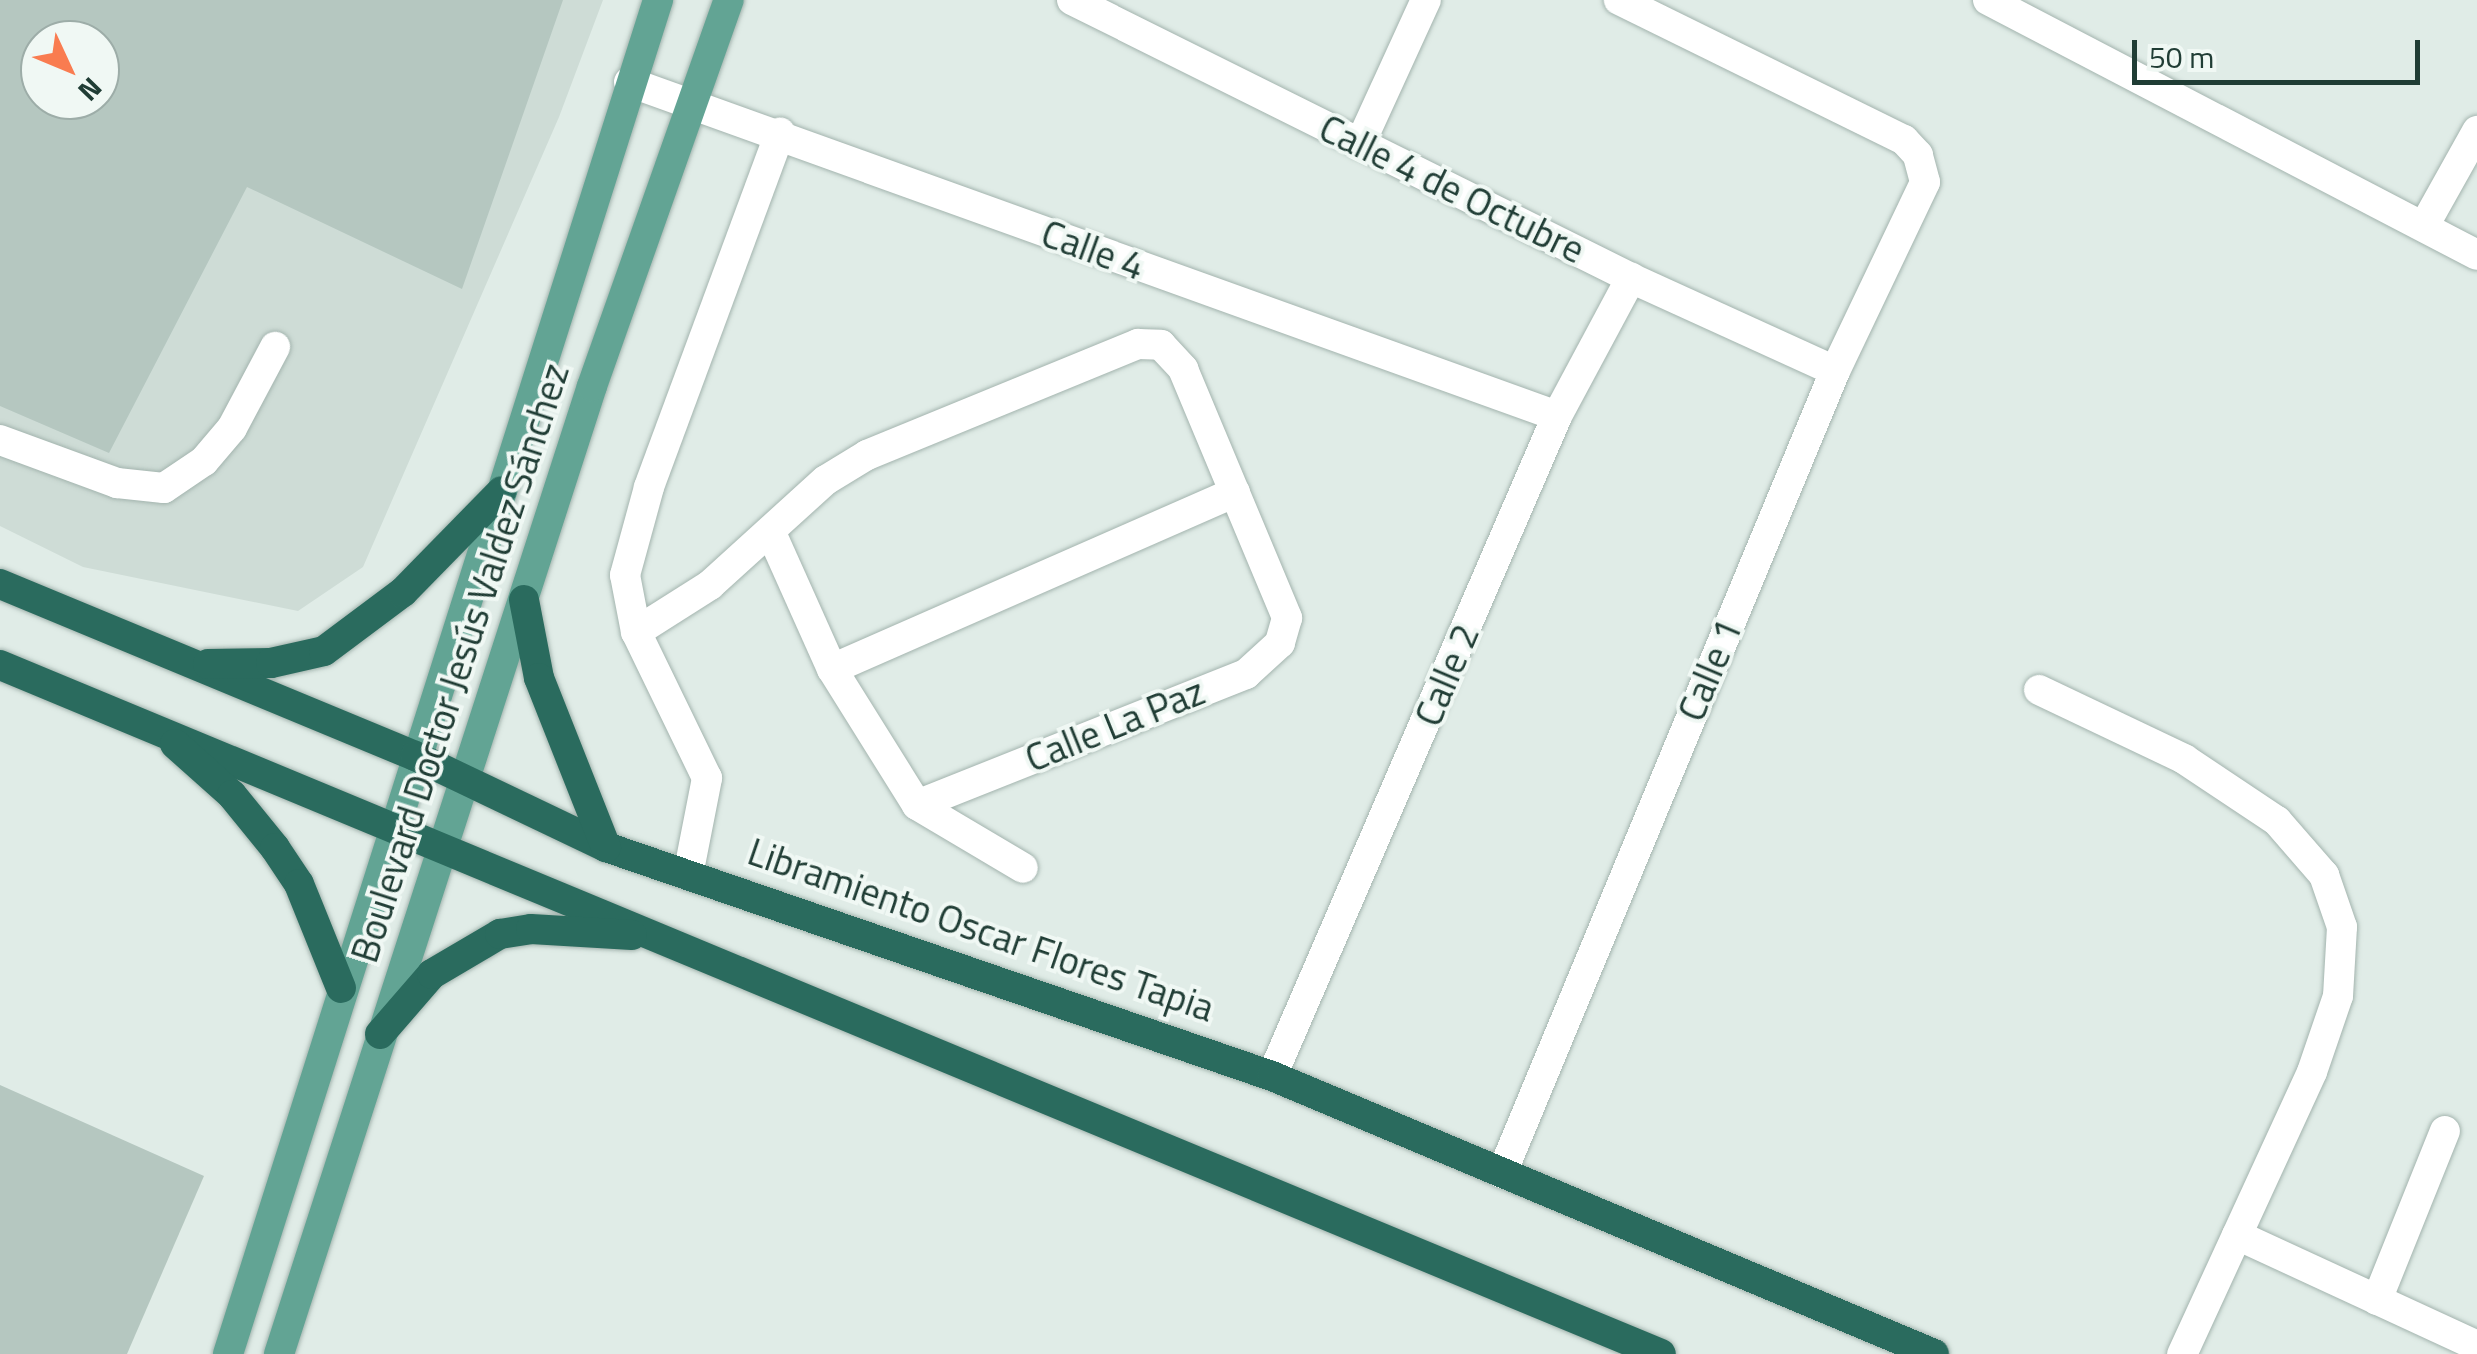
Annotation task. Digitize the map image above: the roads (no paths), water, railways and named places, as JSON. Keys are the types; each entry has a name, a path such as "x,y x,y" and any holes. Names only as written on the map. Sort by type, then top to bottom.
{"highway":[{"path":"197,664 272,663 324,651 403,592 502,492"},
{"name":"Libramiento Oscar Flores Tapia","path":"0,584 415,756 606,846 689,870 1272,1076 1934,1354"},
{"path":"524,600 539,678 606,846"},
{"path":"0,665 154,726 445,854 667,938 1661,1354"},
{"path":"154,726 232,795 276,848 299,884 341,988"},
{"path":"380,1034 432,974 500,934 547,930 667,938"}],"main road":[{"name":"Boulevard Doctor Jesús Valdez Sánchez","path":"228,1354 341,988 658,0"},
{"name":"Boulevard Doctor Jesús Valdez Sánchez","path":"279,1354 380,1034 445,854 524,600 689,103 729,0"}],"street":[{"name":"Calle 4 de Octubre","path":"1072,0 1630,278 1835,371"},
{"path":"1360,144 1426,0"},
{"name":"Calle 1","path":"1502,1173 1835,371 1922,196 1923,172 1904,140 1619,0"},
{"path":"1997,2 2477,255"},
{"name":"Calle 4","path":"629,82 780,132 1558,416"},
{"path":"2424,226 2477,131"},
{"path":"689,870 705,796 702,759 636,632 625,575 630,546 780,132"},
{"name":"Calle 2","path":"1272,1076 1558,416 1630,278"},
{"path":"636,632 710,586 772,535 826,480 866,455 1138,344 1168,349 1192,388 1235,492 832,669"},
{"path":"0,440 117,483 164,488 204,461 232,428 275,347"},
{"name":"Calle La Paz","path":"917,805 1246,674 1280,643 1287,618 1235,492"},
{"path":"772,535 832,669 917,805 1023,868"},
{"path":"2038,690 2184,759 2277,821 2324,875 2342,927 2338,996 2312,1072 2182,1354"},
{"path":"2377,1300 2445,1131"},
{"path":"2237,1234 2477,1346"}]}
